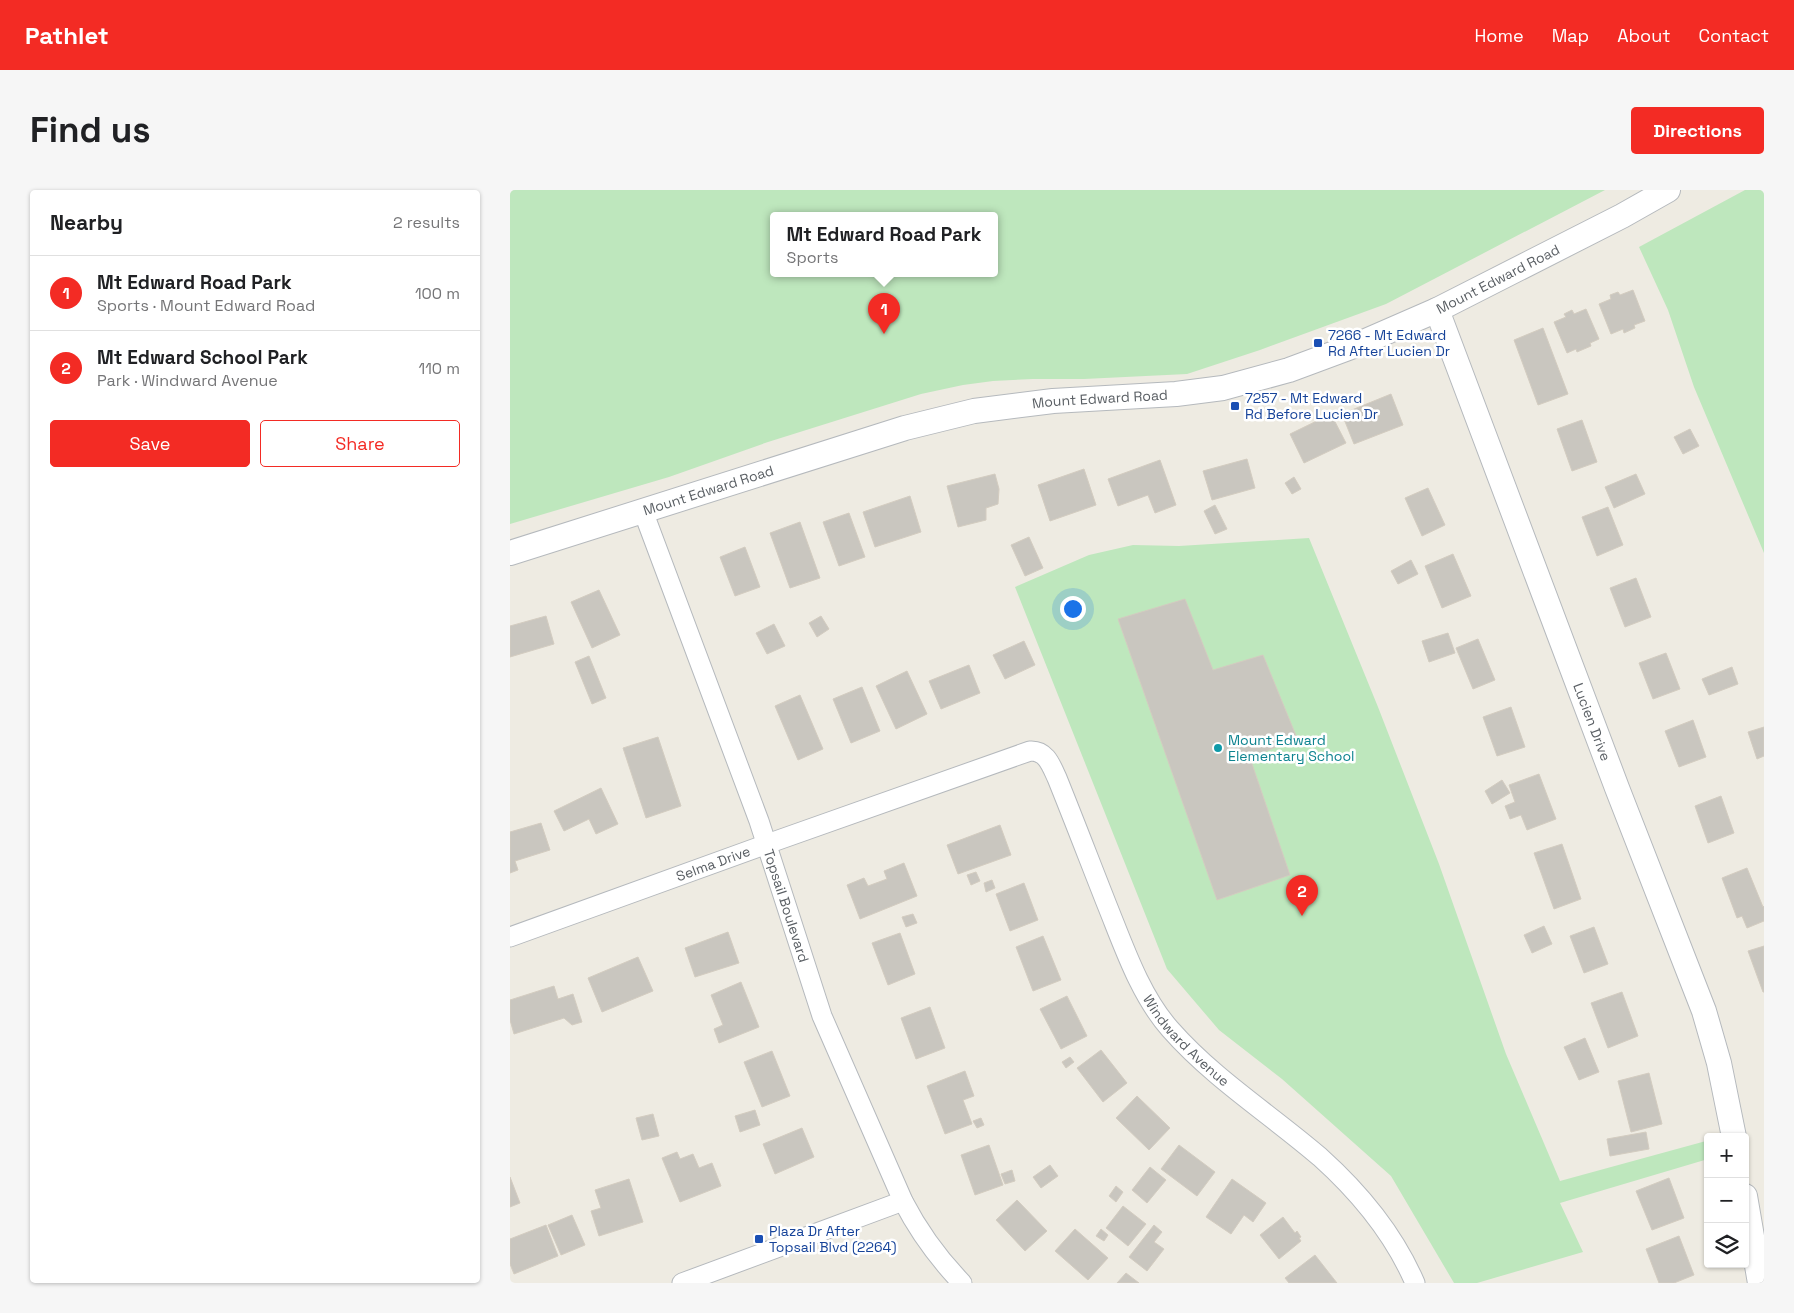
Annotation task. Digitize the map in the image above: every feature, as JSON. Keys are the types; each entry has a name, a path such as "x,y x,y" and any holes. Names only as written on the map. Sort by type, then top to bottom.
{"street":[{"name":"Mount Edward Road","path":"510,553 905,428 974,410 1053,401 1176,394 1223,388 1289,370 1359,344 1437,310 1622,216 1668,190"},
{"name":"Lucien Drive","path":"1437,310 1617,788 1704,1012 1719,1063 1733,1133"},
{"name":"Topsail Boulevard","path":"643,511 767,844 822,1016 903,1201 933,1251 962,1283"},
{"name":"Selma Drive","path":"510,937 1030,751"},
{"name":"Windward Avenue","path":"1030,751 1043,754 1052,768 1118,932 1151,1005 1169,1028 1206,1067 1320,1158 1365,1202 1378,1217 1415,1283"},
{"path":"682,1283 903,1201"},
{"path":"1749,1210 1759,1246 1760,1283"}],"green space":[{"path":"510,190 1605,190 1386,304 1260,350 1187,374 1084,379 1033,379 963,385 921,394 768,442 669,477 510,524"},
{"path":"1745,190 1764,190 1764,553 1694,387 1668,310 1639,247"},
{"path":"1309,538 1439,864 1506,1054 1560,1181 1704,1142 1704,1160 1560,1203 1583,1252 1477,1283 1454,1283 1391,1176 1282,1079 1219,1030 1167,969 1015,587 1089,555 1133,545 1179,546"}],"building":[{"path":"1633,290 1645,321 1634,325 1635,328 1624,333 1623,329 1611,334 1599,304 1611,299 1610,295 1618,292 1620,295"},
{"path":"1586,309 1599,339 1590,343 1591,346 1577,352 1576,349 1567,353 1554,322 1566,317 1564,314 1572,310 1574,314"},
{"path":"1543,328 1568,394 1538,405 1514,340"},
{"path":"1391,394 1403,425 1354,444 1342,414"},
{"path":"1331,414 1346,443 1304,463 1290,434"},
{"path":"1582,420 1597,462 1572,471 1557,429"},
{"path":"1690,429 1699,446 1683,454 1674,437"},
{"path":"1247,459 1255,488 1212,500 1203,471"},
{"path":"1160,460 1176,505 1155,513 1148,495 1118,506 1108,479"},
{"path":"1084,469 1096,505 1050,521 1038,485"},
{"path":"995,474 999,489 998,504 986,508 986,520 958,527 947,486"},
{"path":"1636,474 1645,494 1614,508 1605,487"},
{"path":"1294,477 1301,489 1292,494 1285,483"},
{"path":"1428,488 1445,525 1422,536 1405,498"},
{"path":"910,496 921,532 875,547 863,512"},
{"path":"1215,505 1227,529 1215,534 1204,511"},
{"path":"1608,507 1623,545 1597,556 1582,517"},
{"path":"849,513 865,557 839,566 823,522"},
{"path":"800,522 820,578 790,588 770,533"},
{"path":"1029,537 1043,568 1025,576 1011,545"},
{"path":"745,547 760,587 735,596 720,557"},
{"path":"1453,554 1471,596 1442,608 1425,566"},
{"path":"1411,560 1418,574 1398,584 1391,571"},
{"path":"1636,578 1651,617 1625,627 1610,588"},
{"path":"599,590 620,635 592,648 571,602"},
{"name":"Mount Edward Elementary School","path":"1185,599 1213,670 1263,655 1297,738 1250,758 1290,875 1217,900 1118,619"},
{"path":"546,616 554,644 510,657 510,626"},
{"path":"821,616 829,629 817,637 809,623"},
{"path":"774,624 785,646 767,654 756,633"},
{"path":"1448,633 1455,653 1429,662 1422,641"},
{"path":"1478,639 1495,680 1473,689 1456,648"},
{"path":"1024,641 1035,665 1005,679 993,655"},
{"path":"1666,653 1680,689 1653,699 1639,663"},
{"path":"589,656 606,698 592,704 575,662"},
{"path":"969,665 980,693 941,709 929,681"},
{"path":"1732,667 1738,684 1709,695 1702,679"},
{"path":"907,671 927,714 896,729 876,686"},
{"path":"862,687 880,731 851,743 833,699"},
{"path":"800,695 823,749 798,760 775,706"},
{"path":"1511,707 1525,747 1497,756 1483,717"},
{"path":"1693,720 1706,757 1679,767 1665,731"},
{"path":"1764,727 1764,756 1757,759 1748,732"},
{"path":"658,737 681,806 646,818 623,748"},
{"path":"1539,774 1556,819 1527,830 1521,815 1510,819 1505,806 1515,802 1509,785"},
{"path":"1502,780 1510,793 1492,804 1485,791"},
{"path":"601,788 618,824 596,834 589,819 564,831 554,811"},
{"path":"1721,796 1734,833 1708,843 1695,806"},
{"path":"541,823 550,850 515,861 518,870 510,873 510,832"},
{"path":"1000,825 1011,855 958,874 947,845"},
{"path":"1562,844 1581,899 1554,909 1534,853"},
{"path":"904,863 917,896 860,919 847,885 864,878 868,886 887,879 884,871"},
{"path":"1747,868 1764,906 1764,921 1747,928 1742,916 1737,918 1722,878"},
{"path":"976,872 980,881 971,885 967,875"},
{"path":"992,880 995,888 986,892 984,883"},
{"path":"1024,883 1038,920 1010,931 996,894"},
{"path":"913,914 917,923 906,927 902,917"},
{"path":"1544,926 1552,944 1532,953 1524,935"},
{"path":"1594,927 1608,964 1584,973 1570,936"},
{"path":"728,932 739,963 695,977 685,948"},
{"path":"900,933 915,974 888,985 872,943"},
{"path":"1043,936 1061,980 1033,991 1016,947"},
{"path":"1764,946 1764,992 1763,992 1748,951"},
{"path":"638,957 653,991 602,1012 588,978"},
{"path":"741,982 759,1027 719,1043 714,1029 723,1025 711,995"},
{"path":"554,986 558,999 573,994 582,1022 572,1025 564,1018 514,1034 510,1020 510,1000"},
{"path":"1622,992 1638,1036 1608,1048 1591,1003"},
{"path":"1067,996 1087,1036 1061,1049 1040,1009"},
{"path":"930,1007 945,1048 916,1059 901,1018"},
{"path":"1585,1038 1599,1072 1579,1080 1564,1047"},
{"path":"1101,1050 1127,1083 1103,1102 1077,1068"},
{"path":"772,1051 790,1096 762,1107 744,1062"},
{"path":"1070,1057 1074,1062 1066,1068 1062,1062"},
{"path":"965,1071 974,1096 963,1100 972,1124 945,1134 927,1086"},
{"path":"1649,1073 1662,1124 1631,1132 1618,1081"},
{"path":"1137,1096 1170,1128 1149,1150 1116,1118"},
{"path":"755,1110 760,1125 740,1132 735,1116"},
{"path":"653,1114 659,1136 642,1140 636,1118"},
{"path":"981,1118 984,1125 977,1128 973,1121"},
{"path":"802,1128 814,1157 775,1174 763,1144"},
{"path":"1646,1132 1649,1149 1610,1156 1607,1139"},
{"path":"989,1145 1003,1185 975,1195 961,1155"},
{"path":"1179,1145 1215,1172 1197,1196 1161,1169"},
{"path":"677,1152 680,1159 693,1154 699,1168 712,1163 721,1186 680,1202 662,1158"},
{"path":"1050,1165 1058,1176 1041,1188 1033,1177"},
{"path":"1150,1167 1166,1180 1147,1203 1132,1190"},
{"path":"1012,1170 1015,1181 1005,1184 1001,1174"},
{"path":"510,1177 520,1203 510,1207"},
{"path":"1669,1178 1684,1218 1652,1230 1636,1191"},
{"path":"629,1179 643,1222 599,1236 591,1211 601,1208 595,1190"},
{"path":"1232,1179 1266,1203 1253,1222 1244,1215 1231,1234 1206,1217"},
{"path":"1116,1186 1123,1192 1116,1202 1109,1196"},
{"path":"1017,1200 1047,1231 1025,1251 996,1220"},
{"path":"1123,1206 1146,1224 1128,1246 1106,1228"},
{"path":"572,1215 585,1245 561,1255 548,1225"},
{"path":"1283,1217 1295,1233 1297,1231 1301,1241 1279,1259 1260,1235"},
{"path":"546,1225 558,1256 514,1274 510,1264 510,1239"},
{"path":"1154,1225 1162,1232 1154,1242 1164,1249 1147,1271 1129,1257"},
{"path":"1075,1229 1108,1258 1088,1280 1055,1251"},
{"path":"1101,1229 1108,1235 1104,1241 1096,1236"},
{"path":"1679,1236 1694,1275 1674,1283 1659,1283 1646,1249"},
{"path":"1315,1255 1337,1283 1289,1283 1285,1278"},
{"path":"1126,1273 1139,1283 1117,1283"}],"place":[{"name":"Mt Edward Road Park","path":"884,334"},
{"name":"7266 - Mt Edward Rd After Lucien Dr","path":"1318,343"},
{"name":"7257 - Mt Edward Rd Before Lucien Dr","path":"1235,406"},
{"name":"Mount Edward Elementary School","path":"1218,748"},
{"name":"Mt Edward School Park","path":"1302,916"},
{"name":"Plaza Dr After Topsail Blvd (2264)","path":"759,1239"}]}
